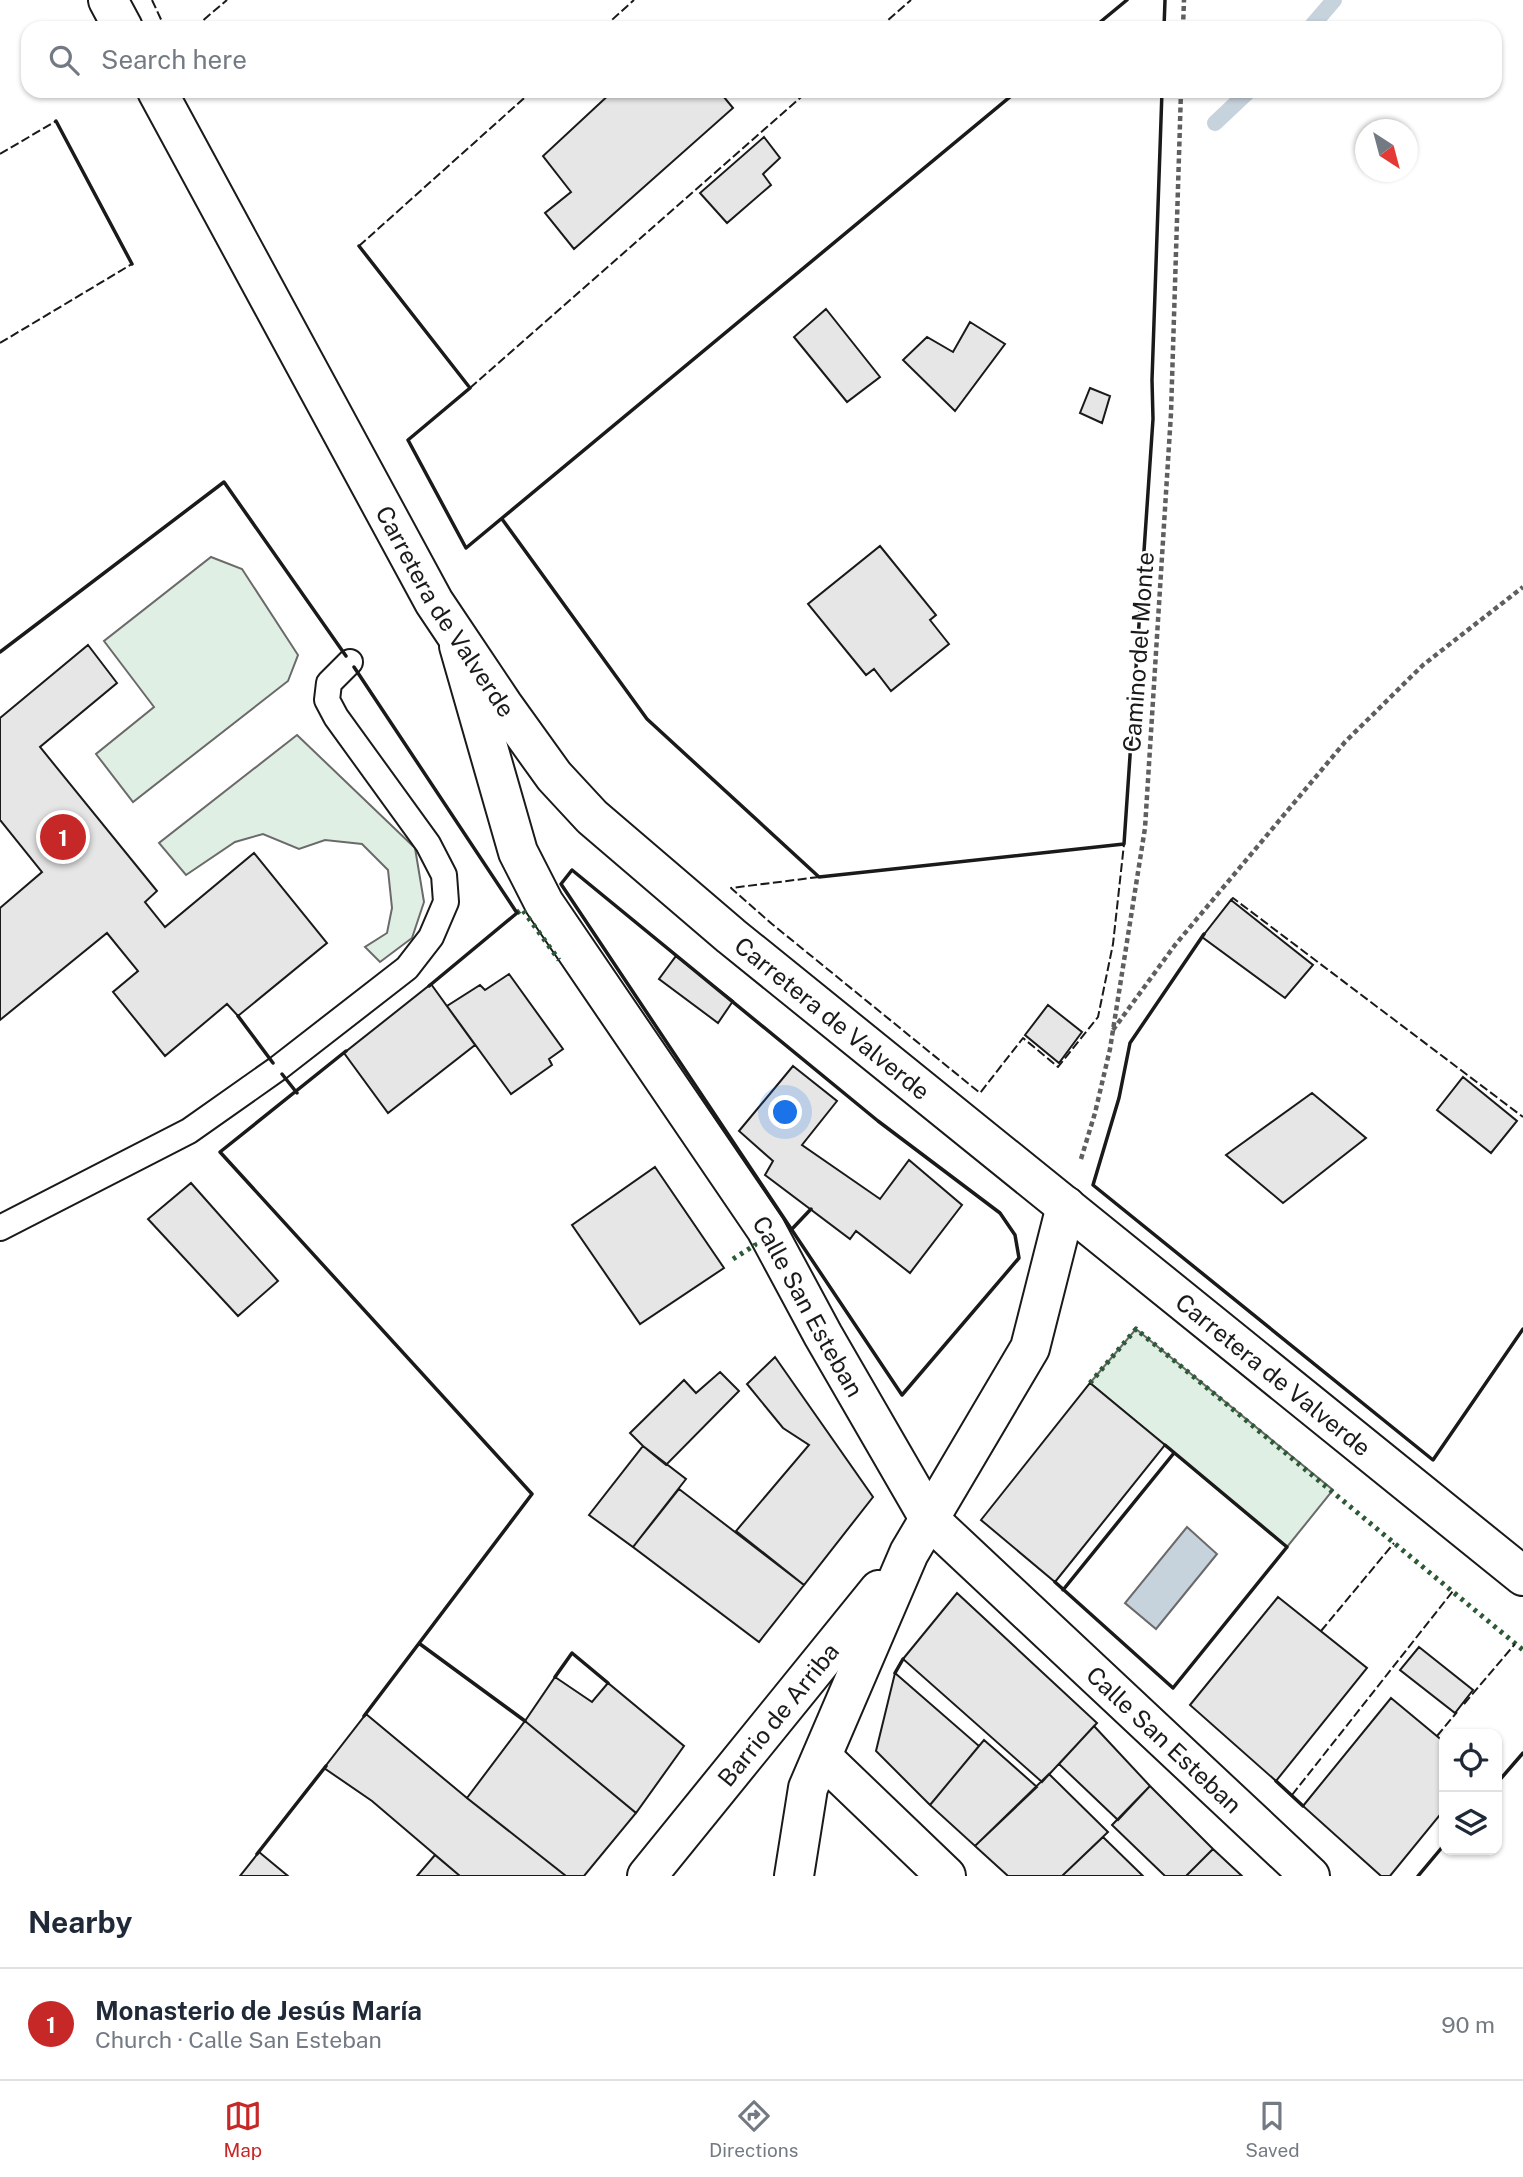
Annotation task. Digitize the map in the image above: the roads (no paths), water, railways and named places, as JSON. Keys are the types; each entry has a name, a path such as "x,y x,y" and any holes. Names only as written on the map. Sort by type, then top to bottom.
{"street":[{"path":"108,0 119,21"},
{"name":"Carretera de Valverde","path":"161,98 434,602 554,776 592,817 731,936 1523,1576"},
{"name":"Calle San Esteban","path":"456,634 518,852 544,903 766,1229 823,1335 930,1520 1310,1876"},
{"name":"Barrio de Arriba","path":"646,1876 909,1553 930,1520 1030,1348 1066,1206"},
{"name":"Barrio de Arriba","path":"794,1876 808,1788 909,1553"},
{"path":"821,1757 946,1876"}],"lane":[{"path":"0,1228 189,1131 277,1069 407,968 431,937 446,902 444,875 428,844 336,717 327,700 328,683 350,662"}],"waterway":[{"path":"1316,21 1334,0"},
{"path":"1215,123 1242,98"}],"place":[{"name":"Monasterio de Jesús María","path":"63,837"}]}
